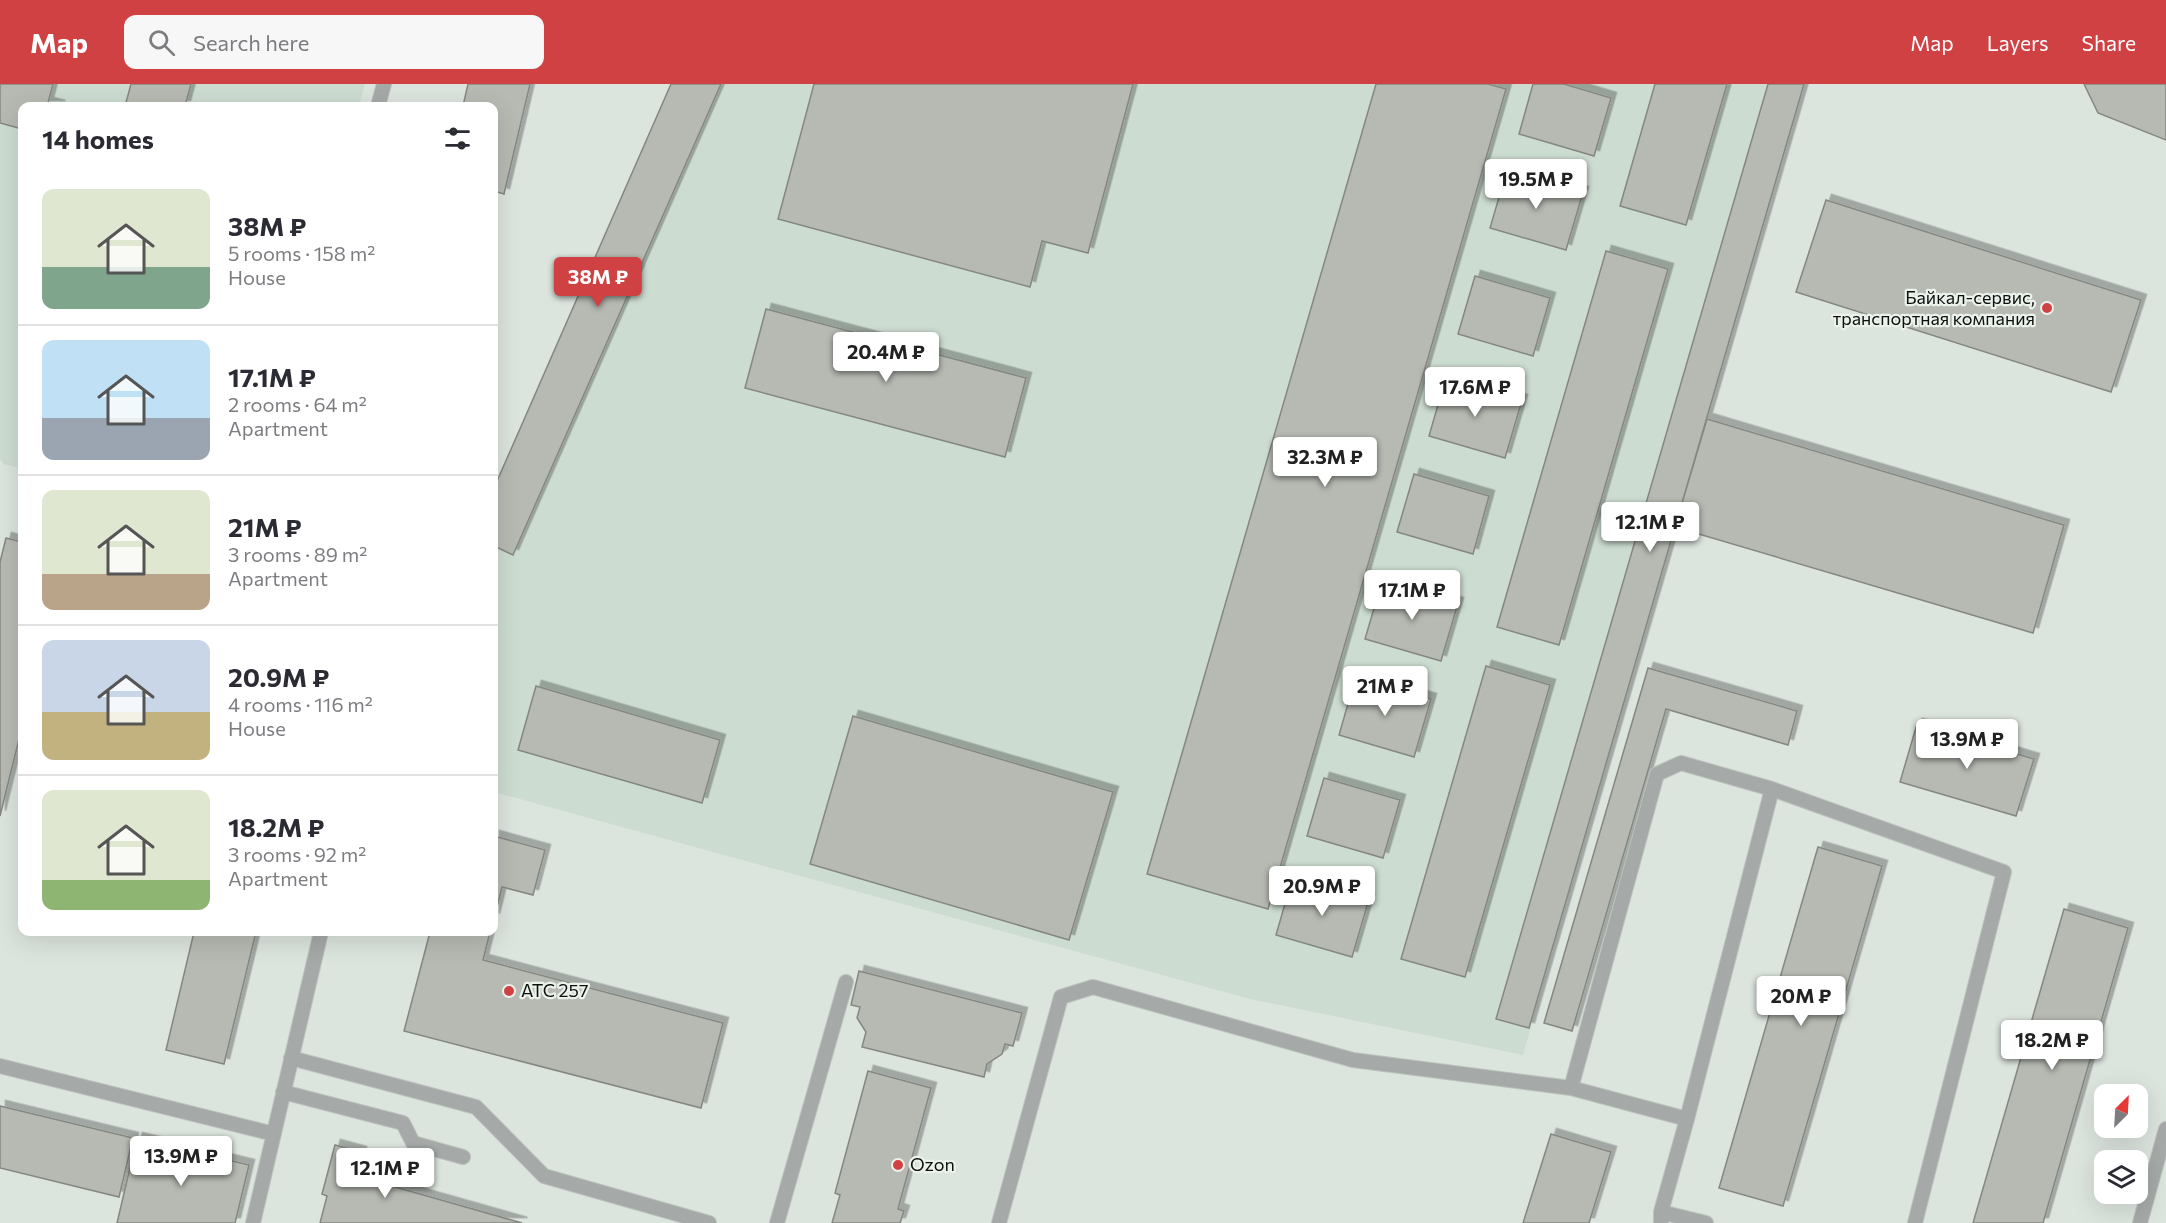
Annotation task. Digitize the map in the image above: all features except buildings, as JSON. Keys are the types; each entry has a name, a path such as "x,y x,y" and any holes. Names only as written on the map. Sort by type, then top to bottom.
{"lane":[{"path":"379,102 384,84"},
{"path":"1571,1088 1657,774 1681,763 1772,789 2004,872 1915,1223"},
{"path":"1706,1223 1661,1217 1772,789"},
{"path":"253,1223 320,936"},
{"path":"777,1223 846,982"},
{"path":"999,1223 1061,997 1093,987 1353,1060 1571,1088 1687,1119"},
{"path":"291,1058 476,1107 544,1176 710,1223"},
{"path":"0,1066 274,1134"},
{"path":"283,1092 403,1123 413,1143 463,1156"},
{"path":"2140,1223 2166,1130"}],"shaded area":[{"path":"0,84 365,84 360,102 18,102 18,468 4,464 0,459"},
{"path":"673,84 1805,84 1523,1055 1250,999 498,793 498,478"}],"place":[{"name":"Байкал-сервис, транспортная компания","path":"2047,308"},
{"name":"АТС 257","path":"509,991"},
{"name":"Ozon","path":"898,1165"}]}
